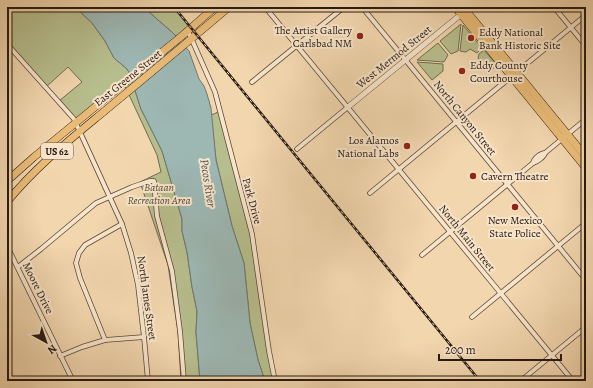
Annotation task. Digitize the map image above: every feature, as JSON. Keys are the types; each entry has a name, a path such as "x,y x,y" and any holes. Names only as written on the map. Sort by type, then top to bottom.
{"highway":[{"name":"East Greene Street","path":"7,181 34,157 180,38 215,7"},
{"name":"East Greene Street","path":"7,202 41,165 229,7"},
{"path":"455,7 465,10 514,75 565,137 586,168"},
{"path":"565,137 586,157"},
{"path":"34,157 41,165"}],"street":[{"name":"North Main Street","path":"265,7 573,381"},
{"path":"252,82 344,7"},
{"name":"North Canyon Street","path":"362,7 586,280"},
{"path":"554,7 586,46"},
{"name":"West Mermod Street","path":"348,107 465,10"},
{"path":"370,193 586,15"},
{"name":"Park Drive","path":"188,31 190,41 211,80 217,98 252,234 269,351 275,381"},
{"path":"7,44 77,122"},
{"path":"297,149 348,107"},
{"path":"422,255 533,163 533,160 542,153 545,153 586,119"},
{"name":"North James Street","path":"77,122 122,224 132,253 144,337 148,381"},
{"path":"18,267 96,203 141,184 153,181 156,212 172,271 180,332 184,381"},
{"path":"472,317 586,223"},
{"path":"105,340 80,278 76,263 79,253 85,245 122,224"},
{"name":"Moore Drive","path":"7,246 73,381"},
{"path":"523,379 586,327"},
{"path":"60,356 105,340 144,337"}],"green space":[{"name":"Bataan Recreation Area","path":"7,7 75,7 92,23 105,41 114,58 129,72 141,109 162,151 182,219 182,231 197,311 196,332 200,381 181,381 178,332 168,265 140,182 161,172 157,155 124,84 77,122 59,101 82,82 68,67 46,87 7,44"},
{"path":"149,7 174,7 191,28 179,39 150,13"},
{"path":"461,24 458,51 451,54 440,41"},
{"path":"463,25 482,48 477,53 470,49 466,52 460,51"},
{"path":"438,43 448,55 444,62 417,60"},
{"path":"484,50 497,65 489,72 478,58 479,54"},
{"path":"417,62 443,64 443,71 432,80"},
{"name":"Bataan Recreation Area","path":"221,111 252,234 275,381 265,381 258,360 250,323 244,263 232,226 216,160 211,115"}],"water":[{"name":"Pecos River","path":"75,7 149,7 150,13 173,33 189,51 199,79 204,86 211,108 216,160 232,226 244,263 250,323 258,360 265,381 200,381 196,332 197,311 182,231 182,219 162,151 141,109 129,72 114,58 105,41 92,23"}],"railway":[{"path":"174,7 480,381"}],"place":[{"name":"The Artist Gallery Carlsbad NM","path":"360,36"},
{"name":"Eddy National Bank Historic Site","path":"471,38"},
{"name":"Eddy County Courthouse","path":"462,71"},
{"name":"Los Alamos National Labs","path":"407,146"},
{"name":"Cavern Theatre","path":"473,176"},
{"name":"New Mexico State Police","path":"515,207"}]}
